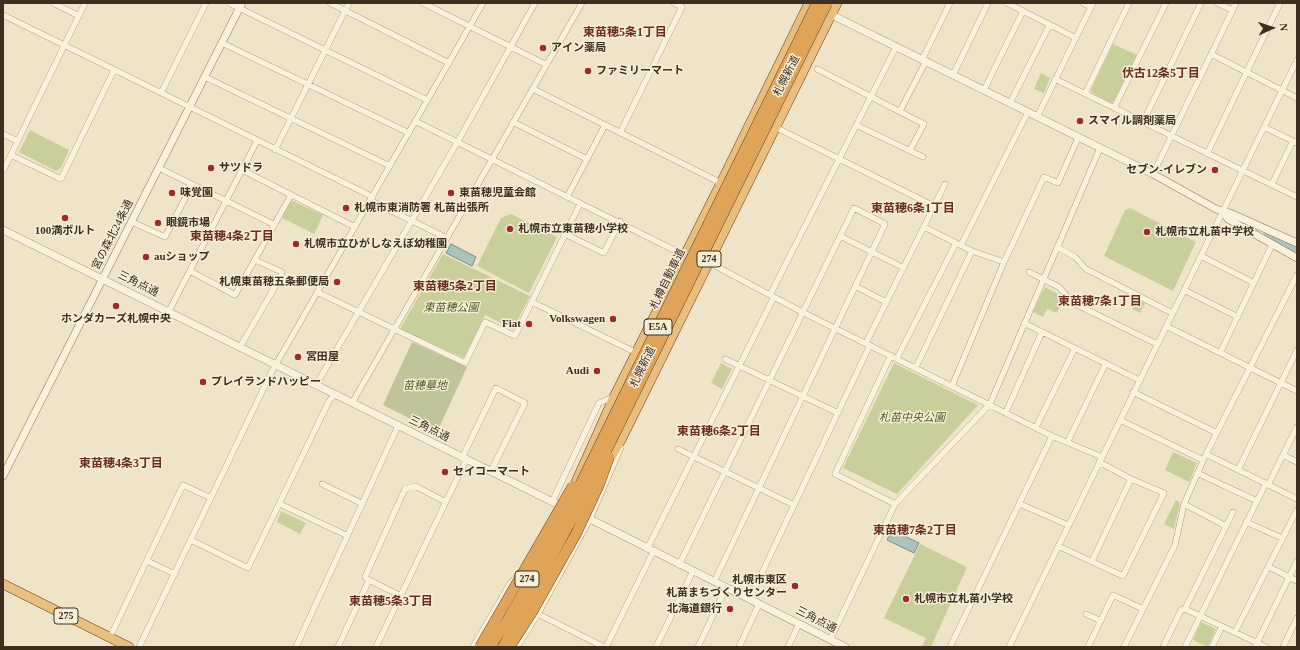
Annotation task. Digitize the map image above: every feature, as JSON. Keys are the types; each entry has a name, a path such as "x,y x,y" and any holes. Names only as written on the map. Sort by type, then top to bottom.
{"highway":[{"name":"札幌新道","path":"484,647 518,596 564,507 614,397 684,255 722,183 808,3"},
{"name":"札樽自動車道","path":"490,647 624,415 817,3"},
{"name":"札樽自動車道","path":"503,647 578,508 828,3"},
{"name":"札幌新道","path":"498,647 621,440 624,415 708,262 837,3"},
{"path":"480,647 624,415"},
{"path":"510,647 532,612 576,534 599,485 624,415"},
{"name":"275","path":"3,584 129,647"}],"street":[{"path":"52,3 79,16"},
{"path":"3,171 85,3"},
{"path":"161,93 206,3"},
{"path":"229,3 241,6 428,100"},
{"path":"330,3 449,63"},
{"path":"275,150 349,3"},
{"path":"423,3 547,65"},
{"path":"139,647 276,365 483,3"},
{"path":"316,385 412,222 512,47 535,3"},
{"path":"352,403 582,3"},
{"path":"620,133 682,7 674,3"},
{"path":"808,3 1152,174 1223,212 1230,213 1297,243"},
{"path":"900,111 950,3"},
{"path":"953,75 988,3"},
{"path":"1007,3 1049,26 1076,38"},
{"path":"1037,117 1092,5 1083,3"},
{"path":"1085,94 1129,3"},
{"path":"1114,108 1166,3"},
{"path":"1143,122 1201,3"},
{"path":"1217,3 1232,10"},
{"path":"1152,174 1236,3"},
{"path":"1207,154 1248,73 1280,3"},
{"name":"宮の森北24条通","path":"3,476 241,6"},
{"path":"984,90 1023,11"},
{"path":"3,15 275,150 372,199 412,222 447,238"},
{"path":"1010,104 1049,26"},
{"path":"222,43 307,86 409,134"},
{"path":"538,614 605,647 693,457 739,366 839,158 896,47"},
{"path":"1212,54 1297,98"},
{"path":"1009,647 1297,60"},
{"path":"817,69 924,124 910,150"},
{"path":"11,155 61,179 114,70"},
{"path":"205,77 390,166"},
{"path":"1055,79 1297,197"},
{"path":"533,89 722,183"},
{"path":"897,358 1028,112"},
{"path":"416,121 492,158 580,204 620,221 684,255"},
{"path":"513,122 587,159"},
{"path":"567,197 605,125"},
{"path":"856,125 923,157"},
{"path":"775,127 934,206"},
{"path":"1264,127 1295,142 1272,184"},
{"path":"3,134 17,141"},
{"path":"952,386 1004,262 1044,177 1058,183 1078,138"},
{"path":"169,311 256,141"},
{"path":"830,640 895,504 990,404 1100,148"},
{"path":"159,168 275,225"},
{"path":"242,170 355,227"},
{"path":"749,600 838,413 886,302 945,184"},
{"path":"132,222 165,237 192,185"},
{"path":"190,271 235,295 275,225 290,195"},
{"path":"317,292 465,363 485,322 515,336 580,204"},
{"path":"679,565 854,208 879,220 885,224 714,582"},
{"path":"1223,212 1228,219 1297,258"},
{"path":"566,234 604,253 620,221"},
{"path":"924,227 972,252 1004,262"},
{"name":"三角点通","path":"3,230 169,311 464,459 590,519 842,646"},
{"path":"840,236 904,268"},
{"path":"1220,353 1272,245"},
{"path":"1057,247 1074,256 1086,269 1172,313"},
{"path":"916,367 972,252"},
{"path":"1200,256 1254,283"},
{"path":"240,347 282,272 255,260"},
{"path":"708,262 802,312 916,367 1052,436 1068,441 1131,479 1164,493 1123,576 1058,546"},
{"path":"1029,272 1059,287 1073,303 1157,344"},
{"path":"1124,647 1175,545 1184,504 1203,460 1296,277"},
{"path":"855,286 886,302"},
{"path":"1184,290 1238,317"},
{"path":"532,302 637,353"},
{"path":"1024,323 1139,380"},
{"path":"1166,326 1297,391"},
{"path":"1006,412 1042,332"},
{"path":"1036,427 1075,348"},
{"path":"1238,470 1297,350"},
{"path":"891,355 836,474 895,504"},
{"path":"725,359 838,413"},
{"path":"1068,441 1106,363"},
{"path":"376,647 446,502 496,388 525,403 491,471"},
{"path":"1134,392 1217,433"},
{"path":"191,540 248,568 329,401 335,394"},
{"path":"552,502 599,403 614,397"},
{"path":"517,647 538,614 590,519 610,476 624,415"},
{"path":"1120,420 1203,460"},
{"path":"296,647 398,426"},
{"path":"1185,647 1246,522 1297,427"},
{"path":"950,647 1052,436"},
{"path":"678,449 794,505"},
{"path":"1206,454 1297,499"},
{"path":"1283,455 1297,462"},
{"path":"1197,473 1257,501"},
{"path":"1092,561 1131,479"},
{"path":"322,484 363,504"},
{"path":"110,637 183,485 211,498"},
{"path":"401,596 368,580 365,577 405,489 415,486 446,502"},
{"path":"280,504 348,536"},
{"path":"1020,504 1068,525"},
{"path":"1184,504 1226,526"},
{"path":"1235,632 1297,510"},
{"path":"1163,647 1181,610 1185,609 1233,512"},
{"path":"1246,522 1282,538"},
{"path":"147,561 175,574"},
{"path":"1256,645 1297,561"},
{"path":"473,647 511,582 516,576 533,567"},
{"path":"1269,567 1297,581"},
{"path":"656,647 693,572"},
{"path":"338,647 368,580"},
{"path":"698,647 726,588"},
{"path":"1088,647 1113,595 1143,609"},
{"path":"739,647 759,604"},
{"path":"1185,609 1235,632 1256,645 1266,647"},
{"path":"1086,614 1101,621"},
{"path":"1283,647 1297,618"},
{"path":"788,647 799,624"},
{"path":"1212,647 1222,626"}],"green space":[{"path":"1113,44 1137,55 1114,101 1111,103 1091,92 1091,90"},
{"path":"1041,73 1050,78 1044,93 1034,89"},
{"path":"30,130 69,150 61,168 56,171 19,152"},
{"path":"293,201 323,215 314,234 282,218 290,202"},
{"path":"1130,208 1196,242 1173,291 1104,256 1125,210"},
{"path":"511,214 557,237 529,293 477,266 501,218"},
{"name":"東苗穂公園","path":"443,254 530,296 513,329 485,315 464,358 400,329"},
{"path":"1045,287 1056,293 1063,300 1057,313 1047,309 1043,317 1033,312"},
{"path":"1137,299 1145,303 1140,313 1132,309"},
{"name":"苗穂墓地","path":"412,342 467,367 437,432 383,405"},
{"path":"721,363 732,369 722,389 711,383"},
{"name":"札苗中央公園","path":"894,363 978,405 897,494 843,468"},
{"path":"1173,452 1197,463 1189,482 1165,470"},
{"path":"1176,500 1180,503 1174,529 1164,524"},
{"path":"281,511 306,523 300,534 277,522"},
{"path":"920,544 967,567 931,647 922,647 926,638 884,618"},
{"path":"1201,622 1216,629 1208,647 1193,640"}],"water":[{"path":"451,244 476,257 472,266 446,253"},
{"path":"892,530 919,543 914,553 887,540"}],"waterway":[{"path":"1268,236 1297,250"}],"place":[{"name":"アイン薬局","path":"543,48"},
{"name":"ファミリーマート","path":"588,71"},
{"name":"スマイル調剤薬局","path":"1080,121"},
{"name":"サツドラ","path":"211,168"},
{"name":"セブン-イレブン","path":"1215,170"},
{"name":"味覚園","path":"172,193"},
{"name":"東苗穂児童会館","path":"451,193"},
{"name":"札幌市東消防署 札苗出張所","path":"346,208"},
{"name":"100満ボルト","path":"65,218"},
{"name":"眼鏡市場","path":"158,223"},
{"name":"札幌市立東苗穂小学校","path":"510,229"},
{"name":"札幌市立札苗中学校","path":"1147,232"},
{"name":"札幌市立ひがしなえぼ幼稚園","path":"296,244"},
{"name":"auショップ","path":"146,257"},
{"name":"札幌東苗穂五条郵便局","path":"337,282"},
{"name":"ホンダカーズ札幌中央","path":"116,306"},
{"name":"Volkswagen","path":"613,319"},
{"name":"Fiat","path":"529,324"},
{"name":"宮田屋","path":"298,357"},
{"name":"Audi","path":"597,371"},
{"name":"プレイランドハッピー","path":"203,382"},
{"name":"セイコーマート","path":"445,472"},
{"name":"札幌市東区 札苗まちづくりセンター","path":"795,586"},
{"name":"札幌市立札苗小学校","path":"906,599"},
{"name":"北海道銀行","path":"730,609"}],"district":[{"name":"東苗穂5条1丁目","path":"625,33"},
{"name":"伏古12条5丁目","path":"1161,74"},
{"name":"東苗穂6条1丁目","path":"913,209"},
{"name":"東苗穂4条2丁目","path":"232,237"},
{"name":"東苗穂5条2丁目","path":"455,287"},
{"name":"東苗穂7条1丁目","path":"1100,302"},
{"name":"東苗穂6条2丁目","path":"719,432"},
{"name":"東苗穂4条3丁目","path":"121,464"},
{"name":"東苗穂7条2丁目","path":"915,531"},
{"name":"東苗穂5条3丁目","path":"391,602"}]}
